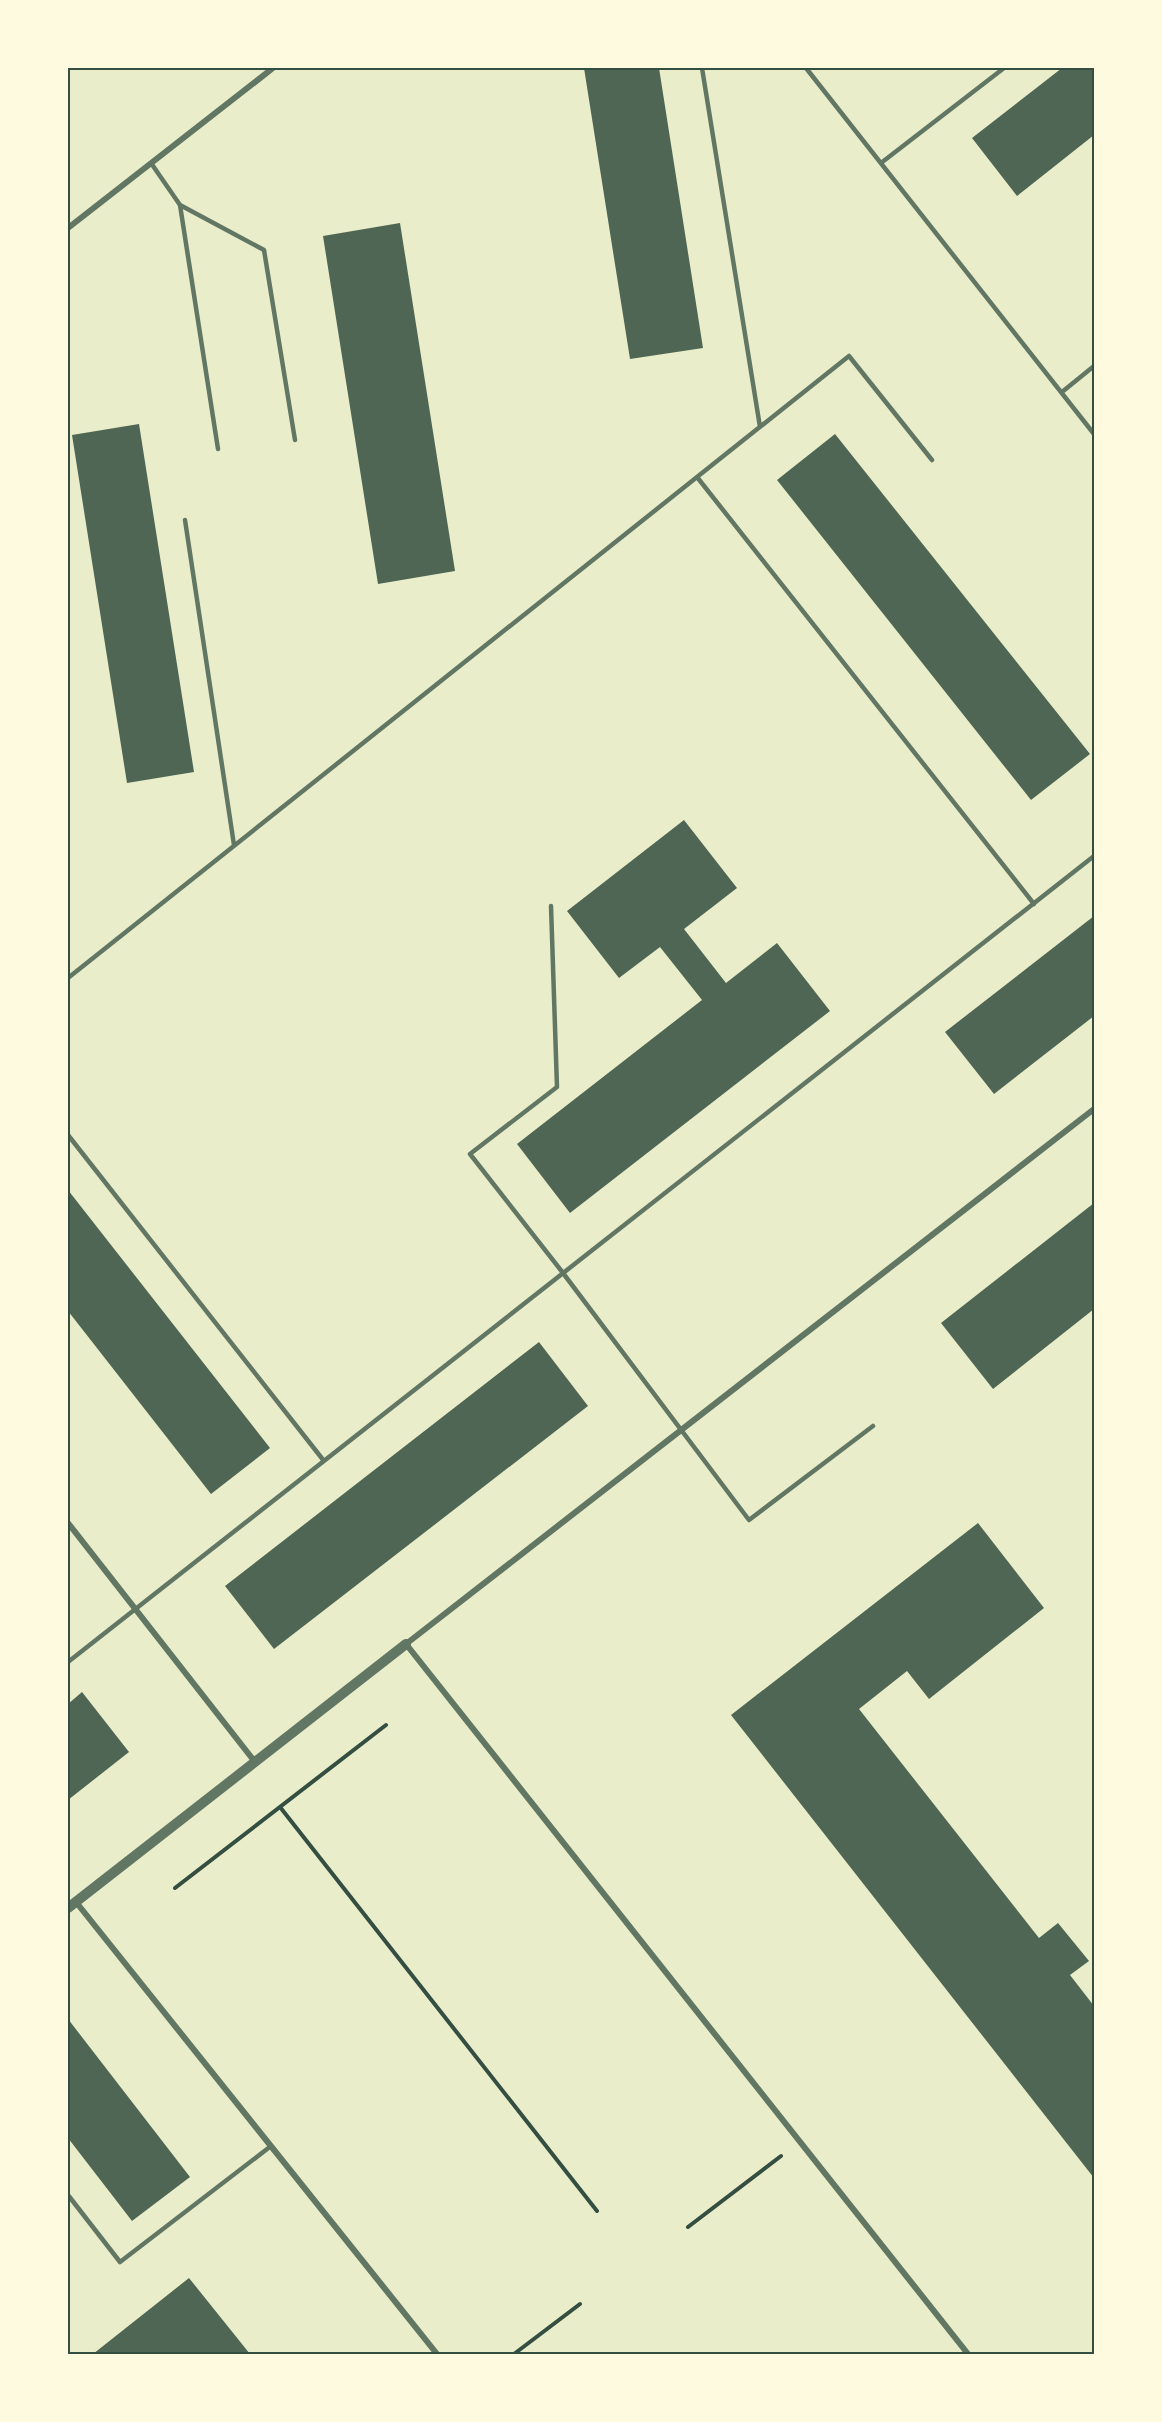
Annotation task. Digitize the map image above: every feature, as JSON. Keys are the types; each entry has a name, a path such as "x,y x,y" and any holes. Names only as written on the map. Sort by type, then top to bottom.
{"street":[{"path":"68,228 273,68"},
{"path":"437,2355 271,2146 72,1905 680,1429 1095,1109"},
{"path":"68,1523 255,1762"},
{"path":"406,1644 968,2355"}],"lane":[{"path":"702,68 760,427"},
{"path":"806,68 1095,434"},
{"path":"881,163 1004,68"},
{"path":"151,163 180,205 218,450"},
{"path":"180,205 264,250 296,440"},
{"path":"68,978 849,356 932,460"},
{"path":"1062,392 1095,366"},
{"path":"697,477 1034,904"},
{"path":"185,520 234,845"},
{"path":"68,1662 1095,856"},
{"path":"551,906 557,1087 470,1154 563,1273 749,1520 873,1426"},
{"path":"68,1135 324,1461"},
{"path":"68,2194 120,2262 271,2146"}],"path":[{"path":"175,1888 386,1725"},
{"path":"280,1806 597,2211"},
{"path":"688,2226 782,2155"},
{"path":"514,2355 580,2304"}],"building":[{"path":"584,68 659,68 703,348 630,359"},
{"path":"1062,68 1094,68 1094,135 1017,196 972,138"},
{"path":"400,223 455,571 378,584 323,236"},
{"path":"139,424 194,772 127,783 72,435"},
{"path":"835,434 1090,754 1031,800 777,480"},
{"path":"684,820 737,888 684,929 726,983 777,943 830,1011 570,1213 517,1144 702,1000 660,947 619,978 567,911"},
{"path":"1094,916 1094,1016 994,1094 945,1032"},
{"path":"68,1190 270,1448 211,1494 68,1311"},
{"path":"1094,1203 1094,1309 993,1389 941,1323"},
{"path":"539,1342 588,1406 274,1649 225,1586"},
{"path":"978,1523 1044,1608 929,1699 907,1671 859,1709 1039,1938 1058,1923 1089,1961 1070,1975 1094,2006 1094,2178 731,1715"},
{"path":"82,1692 129,1752 68,1800 68,1704"},
{"path":"68,2019 190,2177 132,2221 68,2138"},
{"path":"189,2278 250,2354 93,2354"}]}
